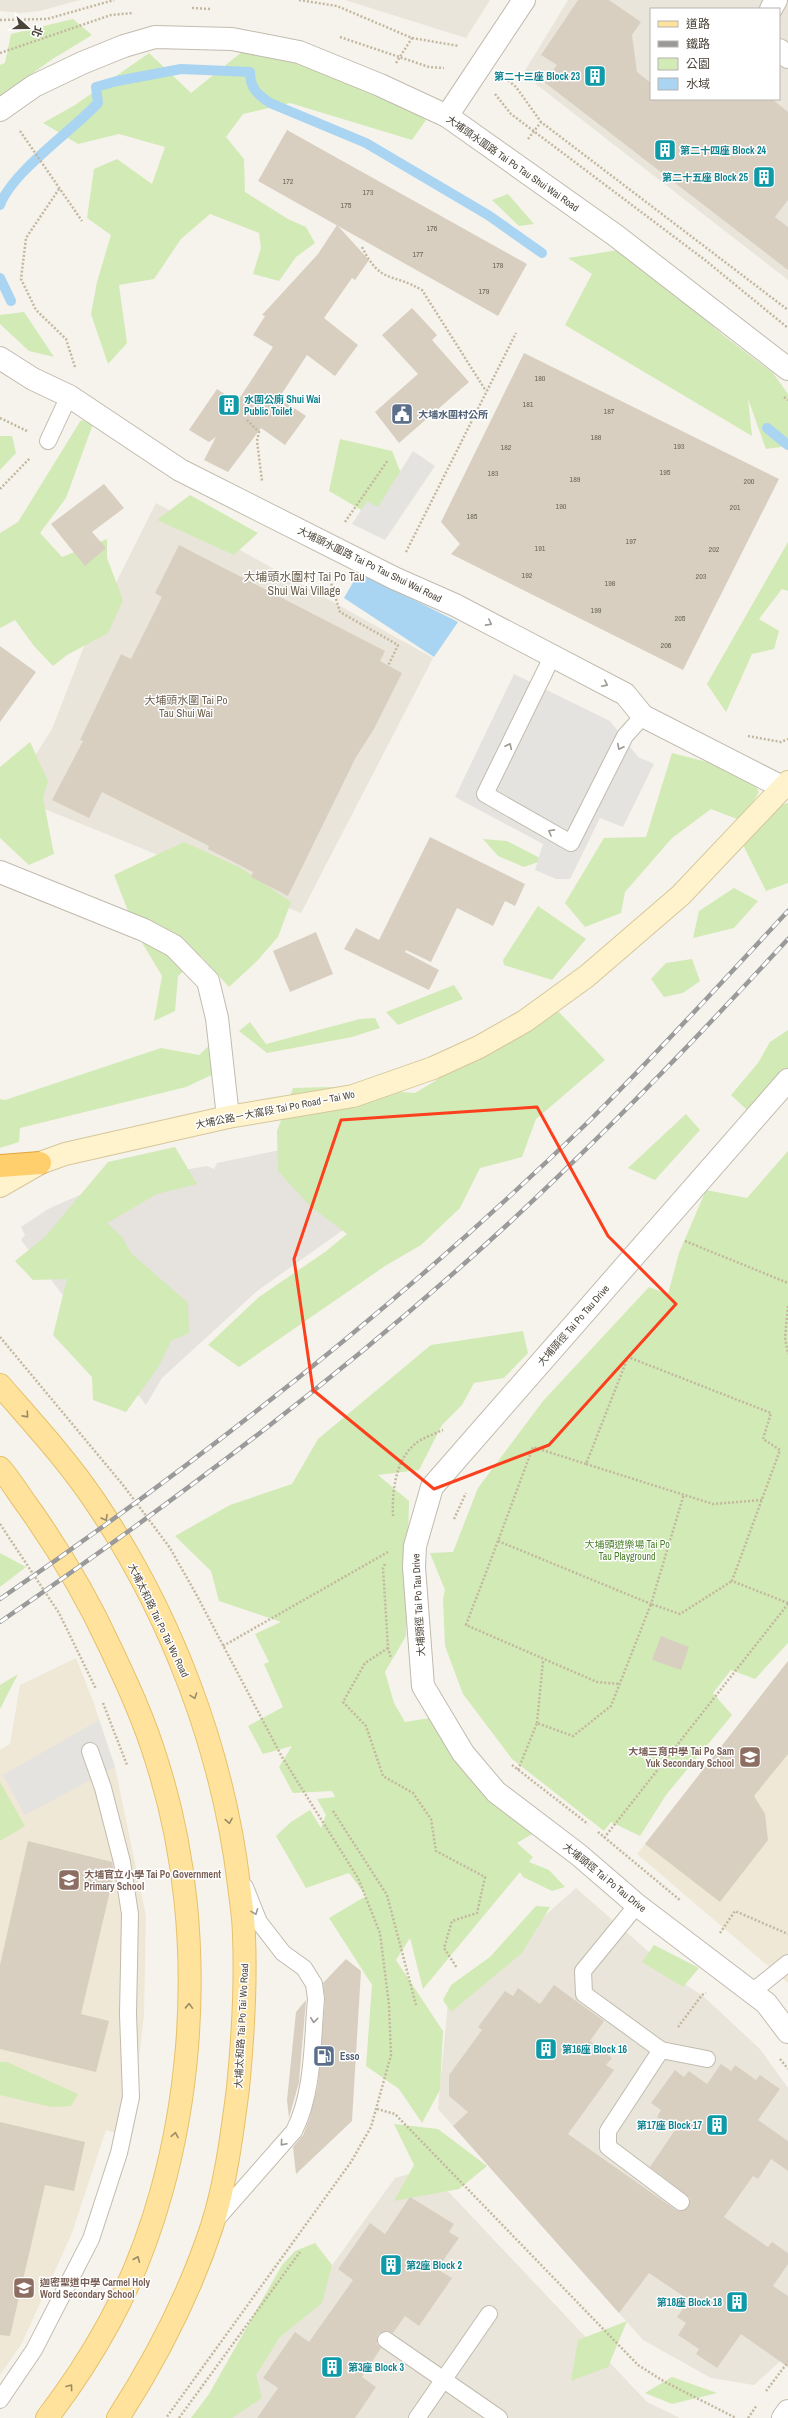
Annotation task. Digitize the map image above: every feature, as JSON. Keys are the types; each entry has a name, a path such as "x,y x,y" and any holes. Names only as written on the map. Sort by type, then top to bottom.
{"highway":[{"path":"0,1166 40,1163"}],"main road":[{"name":"大埔公路－大窩段 Tai Po Road – Tai Wo","path":"0,1186 40,1163 65,1154 228,1117 353,1096 433,1068 479,1047 525,1020 587,976 681,895 786,785"},
{"name":"大埔太和路 Tai Po Tai Wo Road","path":"0,1386 38,1428 96,1503 143,1583 183,1666 208,1736 225,1800 236,1863 244,1933 244,1996 240,2065 232,2137 212,2225 192,2278 161,2344 118,2418"},
{"path":"0,1468 56,1546 97,1619 132,1694 160,1770 175,1834 187,1914 189,1989 187,2061 176,2136 160,2199 138,2258 110,2322 73,2383 47,2418"}],"street":[{"path":"447,116 524,0"},
{"name":"大埔頭水圍路 Tai Po Tau Shui Wai Road","path":"0,110 34,86 82,63 124,46 155,37 232,39 299,52 380,85 447,116 615,235 788,369"},
{"path":"780,51 788,57"},
{"name":"大埔頭水圍路 Tai Po Tau Shui Wai Road","path":"0,358 33,379 69,396 180,470 394,578 455,605 625,694 643,716 786,785"},
{"path":"0,872 174,946 208,981 217,1018 228,1117"},
{"name":"大埔頭徑 Tai Po Tau Drive","path":"788,1080 432,1487 415,1546 414,1567 424,1686 463,1752 496,1792 579,1855 637,1905 766,2003 788,2032"},
{"path":"783,2418 788,2411"}],"lane":[{"path":"48,441 69,396"},
{"path":"552,657 485,794 571,843 625,736 643,716"},
{"path":"0,2400 34,2350 91,2239 119,2153 131,2097 128,2014 130,1914 122,1862 103,1788 90,1751"},
{"path":"212,2225 294,2130 301,2117 306,2096 316,1999 314,1984 304,1968 283,1953 259,1922 236,1863"},
{"path":"637,1905 583,1971 584,1994 661,2050 707,2059"},
{"path":"752,1992 788,1963"},
{"path":"661,2050 608,2131 608,2147 681,2202"},
{"path":"417,2418 489,2314"},
{"path":"386,2340 499,2418"}],"path":[{"path":"0,20 47,19 114,0"},
{"path":"299,0 336,6 412,38 464,47 516,87 540,122 788,310"},
{"path":"18,129 82,221"},
{"path":"59,189 52,197 26,238 21,279 36,310 66,339 77,373 69,396"},
{"path":"362,247 371,264 386,277 408,281 422,290 486,392"},
{"path":"394,578 516,333"},
{"path":"247,420 258,432 257,441 262,486"},
{"path":"0,489 48,441"},
{"path":"343,524 388,460"},
{"path":"339,550 329,577 340,612 398,645 388,666"},
{"path":"681,1240 788,1283"},
{"path":"788,1306 785,1338 788,1354"},
{"path":"498,1540 651,1604 680,1614 732,1581 780,1450 763,1439 771,1413 628,1357 586,1464"},
{"path":"393,1518 392,1494 400,1466 415,1444 446,1428"},
{"path":"620,1684 597,1682 543,1661 466,1625 533,1447 713,1504 762,1500"},
{"path":"453,1521 468,1489"},
{"path":"537,1723 573,1736 611,1706 651,1604 684,1494"},
{"path":"223,1646 390,1550 388,1556"},
{"path":"386,1562 383,1568 388,1648 392,1662"},
{"path":"579,1855 605,1837 788,1604 732,1581"},
{"path":"388,1648 365,1663 343,1702 366,1726 383,1776 413,1794 431,1819 436,1851 485,1877 477,1913 452,1921 444,1948 458,1968"},
{"path":"518,1770 537,1723 543,1661"},
{"path":"507,1761 605,1837 684,1903"},
{"path":"333,1811 387,1895 416,2005"},
{"path":"720,1934 735,1911 788,1934"},
{"path":"714,1928 726,1938"},
{"path":"661,2050 702,1995 712,1990"},
{"path":"778,2057 788,2069"},
{"path":"378,2109 395,2114 638,2365 666,2382 736,2418"},
{"path":"180,2418 300,2252"}],"highlighted area":[{"path":"537,1107 608,1236 676,1304 549,1445 434,1489 313,1390 294,1259 341,1120"}],"shaded area":[{"path":"0,0 80,0 40,11 21,13 0,11"},
{"path":"345,0 490,0 466,38"},
{"path":"568,0 788,0 788,280 523,74"},
{"path":"413,451 435,466 385,540 352,524 367,501 378,507"},
{"path":"156,503 433,658 301,913 10,795 52,729 83,649"},
{"path":"514,674 610,721 638,757 654,764 623,827 600,818 570,879 556,879 535,870 543,844 455,797"},
{"path":"280,1150 343,1230 257,1291 162,1378 146,1405 21,1240 25,1235 21,1227 48,1209 82,1194 172,1172 207,1166 214,1169 217,1163"},
{"name":"大埔官立小學 Tai Po Government Primary School","path":"76,1658 93,1701 115,1767 146,1916 144,2016 129,2137 106,2130 72,2233 22,2343 0,2375 0,1750 10,1744 20,1685"},
{"name":"大埔三育中學 Tai Po Sam Yuk Secondary School","path":"788,1661 788,1983 637,1854"},
{"path":"99,1720 115,1767 25,1815 3,1775"},
{"path":"576,1888 689,1987 702,1995 760,2049 788,2088 788,2354 754,2385 711,2378 643,2340 438,2109 448,2002"},
{"path":"427,2169 647,2402 680,2418 222,2418 395,2178"}],"green space":[{"path":"73,19 92,35 51,60 0,97 0,65 5,63 11,34"},
{"path":"243,51 332,56 426,120 412,140 290,103 243,114 226,137 244,159 245,192 288,219 306,227 315,243 296,257 279,281 253,274 261,248 259,233 210,214 181,239 154,279 119,285 127,343 108,364 91,314 97,282 111,235 87,218 94,169 117,159 152,184 165,147 119,134 78,144 43,123 75,105 149,53 191,93"},
{"path":"508,194 534,224 519,226 492,200"},
{"path":"624,249 723,335 773,373 788,394 788,446 766,449 748,399 752,436 565,325 592,274 568,258"},
{"path":"24,312 54,357 29,351 0,324 0,315"},
{"path":"81,420 93,424 66,498 40,533 62,557 107,539 107,558 123,600 108,633 67,655 53,666 34,646 15,620 0,628 0,533 18,522"},
{"path":"0,436 12,436 16,453 0,470"},
{"path":"340,439 392,451 406,486 370,515 329,491"},
{"path":"190,495 258,533 234,555 157,520"},
{"path":"788,542 788,591 782,589 759,619 779,631 774,649 752,654 726,712 707,684"},
{"path":"30,742 48,781 43,798 54,854 29,865 0,838 0,767"},
{"path":"672,753 707,762 741,758 759,792 742,821 711,809 672,838 625,892 621,913 585,927 565,903 604,838 646,837"},
{"path":"788,803 788,883 766,891 743,845 781,805"},
{"path":"483,839 507,841 544,860 524,867 498,856"},
{"path":"184,842 241,868 291,902 278,937 257,961 229,987 201,956 178,976 175,1011 154,1021 162,976 137,934 114,875"},
{"path":"734,888 758,901 734,928 693,938 699,911"},
{"path":"538,906 586,939 552,980 504,965 503,960"},
{"path":"692,959 700,981 683,993 664,997 651,979 666,963"},
{"path":"454,985 463,999 398,1025 386,1012"},
{"path":"555,1008 605,1060 536,1119 522,1157 480,1168 460,1208 421,1245 385,1266 239,1367 208,1345 259,1297 325,1252 347,1234 311,1207 278,1171 277,1131 293,1088 330,1087 415,1093"},
{"path":"375,1018 380,1028 352,1037 267,1053 239,1031 250,1022 266,1044 360,1019"},
{"path":"788,1030 788,1089 747,1110 731,1095 758,1063 770,1042"},
{"path":"214,1041 216,1073 186,1087 20,1128 19,1142 0,1148 0,1099 5,1100 161,1048 199,1055"},
{"path":"686,1114 700,1130 655,1180 628,1168"},
{"path":"175,1147 197,1184 157,1194 107,1223 122,1237 131,1253 188,1303 189,1333 171,1341 159,1366 126,1412 93,1400 92,1377 53,1335 67,1279 33,1280 15,1261 45,1237 108,1162"},
{"name":"大埔頭遊樂場 Tai Po Tau Playground","path":"788,1151 788,1643 755,1679 731,1670 713,1693 732,1715 666,1795 640,1836 611,1822 604,1831 512,1759 463,1694 445,1646 443,1599 445,1590 430,1553 453,1552 478,1488 543,1401 649,1287 668,1294 679,1253 706,1190 747,1198"},
{"path":"523,1331 528,1353 504,1378 474,1383 462,1405 442,1425 419,1470 378,1475 409,1501 406,1636 385,1672 394,1703 405,1722 430,1718 539,1830 517,1843 533,1857 529,1862 549,1870 565,1887 552,1891 523,1877 520,1872 423,1989 410,1938 396,1960 443,2031 440,2090 422,2123 399,2089 366,2066 372,1985 329,1918 366,1896 349,1873 306,1888 276,1836 291,1822 310,1810 321,1828 326,1815 317,1799 335,1797 332,1791 293,1793 279,1767 292,1746 263,1754 248,1726 283,1707 264,1664 269,1662 255,1634 281,1622 219,1601 211,1571 175,1536 230,1505 292,1484 318,1439 431,1345"},
{"path":"0,1553 26,1567 0,1587"},
{"path":"18,1674 0,1709 0,1685"},
{"path":"0,1782 25,1826 0,1841"},
{"path":"536,1906 550,1907 522,1953 451,2012 443,2000 451,1985 490,1957"},
{"path":"654,1945 699,1968 683,1987 642,1962"},
{"path":"0,2062 7,2062 78,2094 71,2106 51,2107 0,2095"},
{"path":"394,2124 438,2129 487,2166 459,2189 394,2201 414,2165"},
{"path":"315,2243 332,2265 322,2303 280,2337 256,2375 262,2398 232,2418 191,2418 209,2394 282,2265 295,2251"},
{"path":"627,2321 608,2367 571,2381 578,2340"},
{"path":"672,2377 717,2393 672,2404 645,2393"}],"water":[{"path":"359,572 458,622 434,657 344,598"}],"building":[{"path":"578,0 609,0 641,22 632,35 637,72 650,82 650,100 773,100 788,112 788,200 775,217 788,227 788,270 544,82 557,65 541,55"},
{"path":"287,130 527,264 498,316 258,181"},
{"path":"337,225 369,260 355,280 352,278 324,318 358,345 335,376 307,355 279,398 306,416 285,445 261,428 228,472 204,460 216,437 209,442 189,430 217,389 237,402 273,347 253,335 265,316 262,315 318,254"},
{"path":"412,308 437,335 432,340 469,382 399,443 375,412 418,374 382,335"},
{"path":"524,353 779,479 683,670 451,554 460,544 441,522"},
{"path":"104,484 124,508 92,532 106,548 85,566 51,524"},
{"path":"179,545 385,651 380,661 402,673 374,729 356,757 288,896 251,877 253,872 208,849 209,846 102,792 89,818 52,800 83,741 80,740 121,654 131,659 162,597 155,593"},
{"path":"0,646 36,672 0,722"},
{"path":"430,837 525,884 515,906 505,901 493,926 457,908 431,962 406,950 405,952 439,970 429,990 344,949 356,928 379,940"},
{"path":"316,932 333,974 290,992 273,951"},
{"path":"661,1636 689,1647 681,1670 652,1660"},
{"name":"大埔三育中學 Tai Po Sam Yuk Secondary School","path":"788,1661 788,1754 754,1796 765,1814 768,1840 720,1902 645,1844"},
{"path":"28,1841 112,1862 114,1874 81,2014 109,2021 96,2072 0,2049 0,1965"},
{"name":"Esso","path":"346,1959 361,1971 352,2121 296,2174 293,2147 303,2135 309,2120 318,2085 325,2000 323,1983"},
{"path":"554,1985 604,2021 590,2041 612,2058 606,2065 614,2070 568,2134 676,2210 680,2211 688,2208 690,2198 650,2167 675,2130 657,2117 661,2110 651,2103 675,2070 684,2077 689,2071 707,2084 721,2064 731,2071 735,2065 756,2080 760,2075 780,2089 758,2120 788,2141 788,2171 771,2159 758,2179 753,2176 724,2217 768,2247 772,2242 788,2253 788,2264 773,2286 788,2296 788,2367 741,2334 717,2368 696,2354 699,2349 678,2335 686,2323 677,2317 689,2300 649,2273 619,2313 453,2126 468,2112 449,2096 449,2075 482,2030 478,2027 505,1991 513,1996 518,1988 540,2004"},
{"path":"306,2000 299,2082 289,2118 287,2100 296,2012"},
{"path":"0,2122 85,2142 74,2191 45,2185 10,2336 0,2335"},
{"path":"410,2197 454,2224 449,2232 459,2238 437,2269 452,2278 419,2326 405,2316 393,2333 386,2331 378,2334 377,2344 381,2348 362,2377 376,2387 355,2418 257,2418 278,2388 263,2378 276,2359 295,2332 309,2342 353,2280 338,2269 370,2223 385,2234"}],"waterway":[{"path":"0,205 7,192 29,166 98,103 96,87 117,81 181,69 250,72 251,82 255,90 261,97 270,103 366,143 488,215 542,253"},
{"path":"0,278 11,301"},
{"path":"767,428 788,445"}],"railway":[{"path":"0,1599 153,1490 229,1433 303,1374 447,1253 517,1190 637,1073 788,911"},
{"path":"0,1622 132,1529 197,1481 325,1382 387,1331 508,1224 616,1120 788,939"}],"place":[{"name":"第二十三座 Block 23","path":"595,76"},
{"name":"第二十四座 Block 24","path":"665,150"},
{"name":"第二十五座 Block 25","path":"764,177"},
{"name":"水圍公廁 Shui Wai Public Toilet","path":"229,405"},
{"name":"大埔水圍村公所","path":"402,414"},
{"name":"大埔三育中學 Tai Po Sam Yuk Secondary School","path":"750,1757"},
{"name":"大埔官立小學 Tai Po Government Primary School","path":"69,1880"},
{"name":"第16座 Block 16","path":"546,2049"},
{"name":"Esso","path":"324,2056"},
{"name":"第17座 Block 17","path":"717,2125"},
{"name":"第2座 Block 2","path":"391,2265"},
{"name":"迦密聖道中學 Carmel Holy Word Secondary School","path":"24,2288"},
{"name":"第18座 Block 18","path":"737,2302"},
{"name":"第3座 Block 3","path":"332,2367"}],"district":[{"name":"大埔頭水圍村 Tai Po Tau Shui Wai Village","path":"304,584"},
{"name":"大埔頭水圍 Tai Po Tau Shui Wai","path":"186,706"}]}
